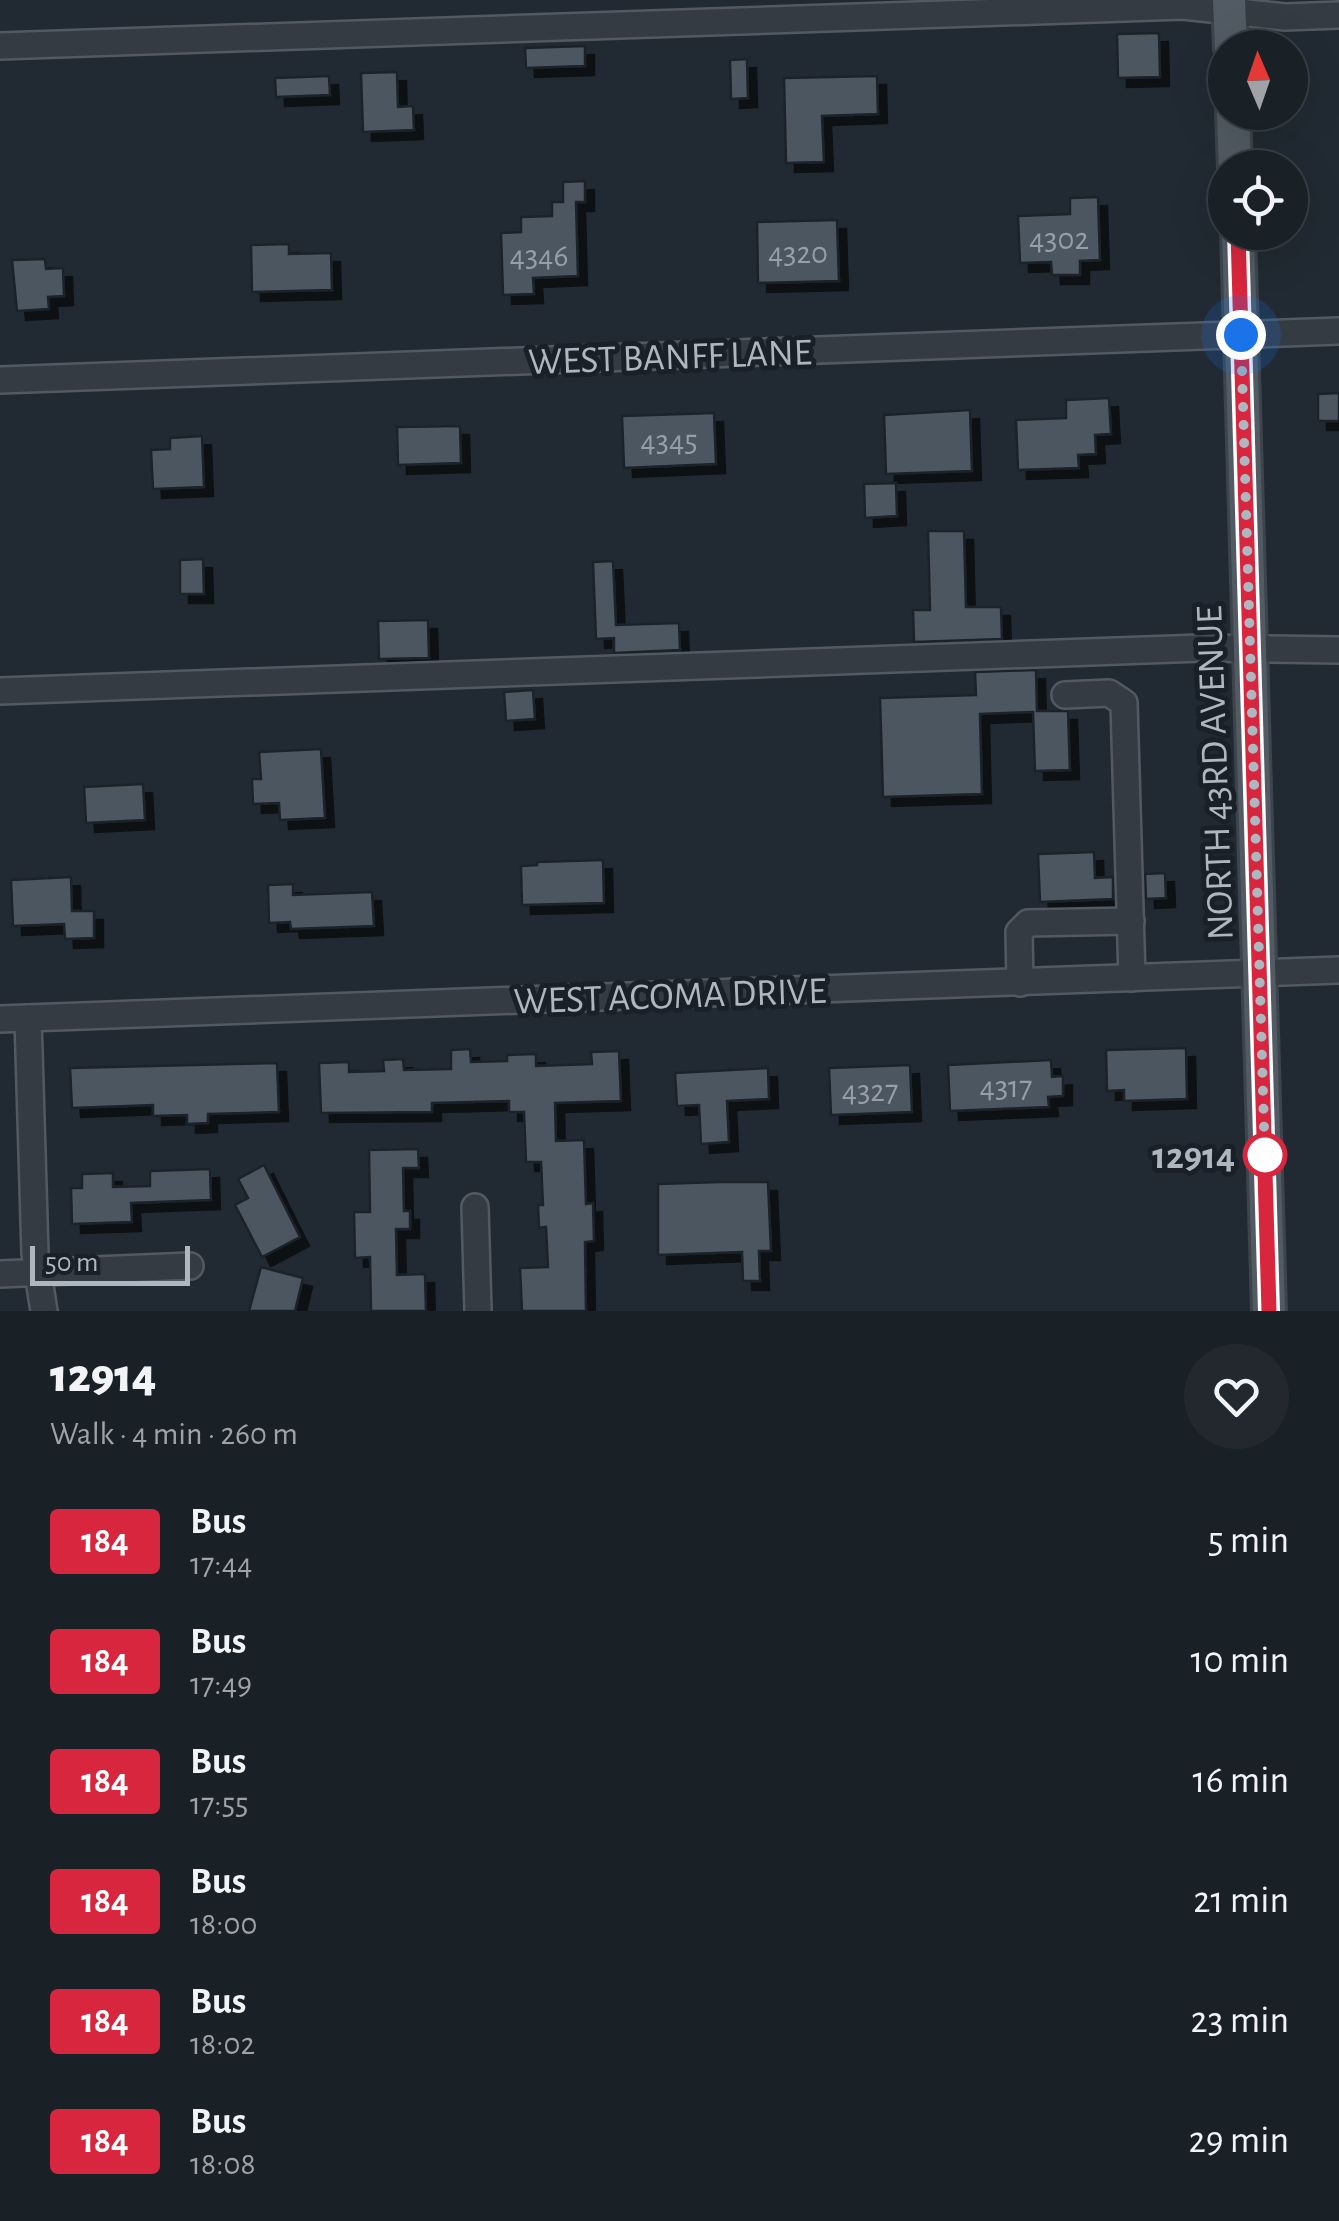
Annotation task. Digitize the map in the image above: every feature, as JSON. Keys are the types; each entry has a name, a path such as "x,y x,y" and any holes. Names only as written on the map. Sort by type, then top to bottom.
{"main road":[{"name":"NORTH 43RD AVENUE","path":"1239,250 1269,1311"}],"street":[{"path":"0,46 1182,6 1230,6 1285,17 1339,15"},
{"name":"WEST BANFF LANE","path":"0,380 1339,331"},
{"path":"0,691 1181,649 1339,650"},
{"path":"1064,694 1108,693 1124,704 1132,978"},
{"path":"1020,982 1019,932 1028,923 1131,921"},
{"name":"WEST ACOMA DRIVE","path":"0,1019 1339,970"},
{"path":"28,1018 36,1272 44,1311"},
{"path":"475,1207 478,1311"},
{"path":"0,1274 190,1266"}],"building":[{"path":"1159,33 1160,77 1118,78 1117,34"},
{"path":"585,46 585,66 526,68 525,48"},
{"path":"747,59 748,98 731,99 730,60"},
{"path":"397,72 398,107 413,106 414,130 363,132 361,73"},
{"path":"329,76 330,95 276,97 275,78"},
{"path":"877,76 878,114 822,116 824,162 786,163 784,78"},
{"path":"585,181 585,202 576,202 578,276 533,278 534,294 503,295 501,233 521,232 521,217 552,216 552,202 563,202 563,182"},
{"path":"1098,197 1100,260 1080,261 1080,275 1052,275 1051,262 1020,263 1018,216 1070,214 1070,198"},
{"path":"837,220 839,281 758,283 757,222"},
{"path":"289,244 289,254 331,253 332,290 252,292 251,245"},
{"path":"45,259 46,269 63,268 64,296 48,297 49,309 17,311 12,260"},
{"path":"1339,393 1339,421 1318,421 1318,394"},
{"path":"1109,398 1111,434 1095,435 1096,454 1078,455 1079,468 1018,470 1016,420 1066,418 1066,400"},
{"path":"970,410 972,471 886,474 884,415"},
{"path":"714,413 716,464 624,468 622,416"},
{"path":"460,426 461,463 398,465 397,427"},
{"path":"202,436 204,487 153,489 151,450 170,449 170,438"},
{"path":"896,483 897,516 865,518 864,484"},
{"path":"928,531 964,531 966,607 1001,607 1002,639 914,642 913,610 930,610"},
{"path":"203,559 204,594 180,594 180,560"},
{"path":"613,561 616,625 679,623 680,650 614,653 614,638 596,639 593,562"},
{"path":"428,620 429,658 379,659 378,621"},
{"path":"1036,670 1037,711 1068,711 1070,770 1035,771 1033,712 980,714 982,794 883,797 880,698 976,695 975,672"},
{"path":"533,690 535,719 506,721 504,692"},
{"path":"321,749 325,818 280,820 279,803 253,804 252,779 261,779 259,752"},
{"path":"143,784 145,820 86,823 84,787"},
{"path":"1094,852 1095,878 1113,877 1113,899 1040,902 1038,854"},
{"path":"603,860 604,903 522,905 521,866"},
{"path":"1165,873 1166,898 1146,899 1145,874"},
{"path":"71,877 72,911 94,911 94,938 65,939 64,924 13,926 11,880"},
{"path":"293,884 293,895 372,892 374,926 291,929 290,922 269,923 268,885"},
{"path":"1186,1048 1187,1099 1124,1101 1124,1090 1107,1091 1106,1050"},
{"path":"470,1049 471,1062 507,1061 507,1055 536,1054 536,1066 592,1064 591,1052 619,1051 621,1101 555,1103 556,1141 584,1140 586,1204 593,1203 594,1241 585,1242 586,1311 522,1311 520,1268 548,1267 546,1227 539,1228 538,1205 543,1205 541,1162 526,1162 524,1112 509,1112 509,1101 432,1103 432,1112 321,1113 319,1063 349,1062 349,1072 384,1071 383,1060 403,1059 404,1070 451,1069 451,1050"},
{"path":"1051,1060 1052,1077 1063,1076 1063,1096 1048,1097 1049,1107 950,1111 948,1065"},
{"path":"277,1063 279,1112 208,1114 208,1123 187,1124 187,1115 153,1116 153,1105 72,1108 70,1068"},
{"path":"910,1065 912,1112 831,1115 829,1068"},
{"path":"768,1068 769,1099 727,1101 729,1142 701,1144 699,1105 677,1106 675,1073"},
{"path":"418,1149 419,1168 403,1168 404,1211 410,1211 410,1229 396,1229 397,1275 425,1274 426,1311 371,1311 370,1257 355,1258 354,1212 370,1212 369,1150"},
{"path":"264,1165 300,1237 262,1257 235,1205 248,1198 238,1179"},
{"path":"210,1169 211,1200 131,1203 132,1222 72,1224 71,1188 82,1188 82,1174 113,1173 113,1187 150,1186 150,1171"},
{"path":"768,1182 771,1251 759,1251 760,1281 743,1281 742,1252 658,1255 658,1184"},
{"path":"261,1267 303,1278 295,1311 249,1311"}],"bus line":[{"name":"184","path":"1239,250 1269,1311"}],"place":[{"name":"12914","path":"1265,1155"}],"route":[{"path":"1241,335 1265,1161 1265,1155"}]}
